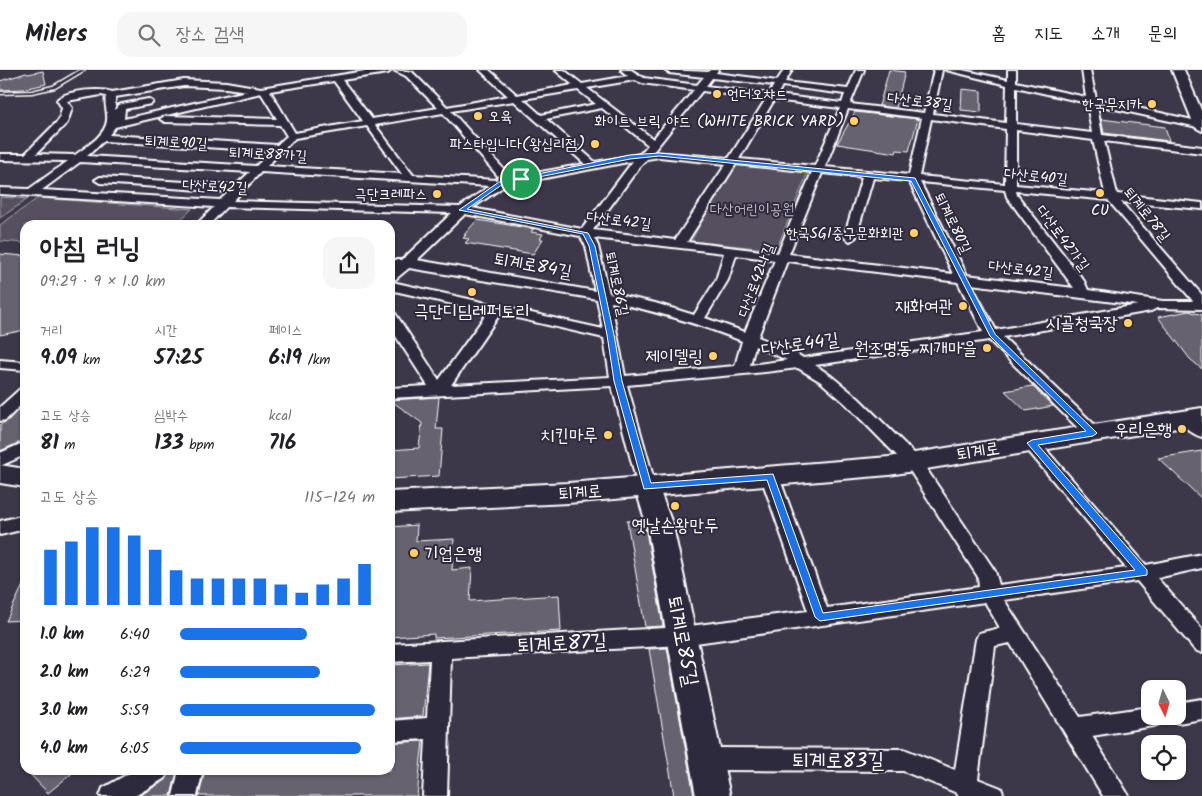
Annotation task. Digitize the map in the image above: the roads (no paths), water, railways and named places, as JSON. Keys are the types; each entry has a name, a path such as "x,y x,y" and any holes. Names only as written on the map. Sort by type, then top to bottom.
{"main road":[{"name":"퇴계로","path":"395,502 568,493 889,466 1093,433 1197,422"},
{"path":"0,474 20,477"}],"street":[{"path":"28,157 64,121 66,108 62,100 66,97 102,92 111,94 184,83 226,85 265,90 388,70"},
{"path":"395,274 462,210 501,183 504,176 445,110 409,74 396,70"},
{"path":"484,70 592,165"},
{"path":"558,70 654,145"},
{"name":"다산로38길","path":"625,70 636,77 700,88 1202,150"},
{"path":"669,70 712,72 779,84 850,92"},
{"path":"746,79 752,70"},
{"path":"679,244 788,70"},
{"name":"다산로42나길","path":"741,370 750,338 782,257 860,70"},
{"name":"퇴계로80길","path":"938,70 913,179 992,335 1093,433"},
{"path":"950,70 1202,126"},
{"name":"다산로42가길","path":"1012,70 1010,127 1011,195 1079,284 1082,293"},
{"name":"퇴계로78길","path":"1086,70 1098,138 1112,198 1202,304"},
{"path":"1178,70 1202,126"},
{"path":"586,233 644,156 712,72"},
{"name":"다산로38길","path":"445,110 654,73"},
{"path":"336,78 410,178"},
{"path":"265,90 292,136"},
{"name":"퇴계로90길","path":"115,124 265,90"},
{"path":"111,94 109,99 115,124"},
{"path":"31,193 101,138 115,124 122,107 148,102"},
{"path":"539,118 604,105"},
{"path":"207,220 292,136 445,110"},
{"name":"퇴계로90길","path":"143,118 283,122"},
{"name":"퇴계로90길","path":"101,138 281,148"},
{"name":"다산로40길","path":"501,183 659,154 1202,206"},
{"name":"퇴계로88가길","path":"0,157 76,159 501,183"},
{"path":"123,162 100,180 239,189"},
{"path":"850,237 868,175"},
{"name":"다산로42길","path":"0,191 224,204 462,210 586,233 962,278 1163,305 1202,304"},
{"name":"퇴계로86길","path":"586,233 592,246 611,335 618,381 647,487"},
{"path":"697,320 722,280 731,251"},
{"name":"퇴계로84길","path":"395,264 418,264 602,296 650,306 750,338 803,362 877,423 913,462"},
{"name":"퇴계로86길","path":"395,287 611,335"},
{"name":"다산로44길","path":"395,394 618,381 741,370 992,335 1163,305"},
{"path":"395,324 439,391 496,310"},
{"path":"0,364 20,366"},
{"path":"0,416 20,397"},
{"path":"1032,443 1202,644"},
{"path":"0,460 20,450"},
{"path":"913,462 988,576 990,594 1117,796"},
{"path":"770,476 820,617"},
{"name":"퇴계로85길","path":"647,487 660,526 713,796"},
{"path":"0,528 20,523"},
{"path":"682,636 1143,573 1202,561"},
{"path":"967,791 986,639 1015,634"},
{"name":"퇴계로87길","path":"395,653 682,636"},
{"path":"435,796 441,650"},
{"path":"1186,712 1202,710"},
{"path":"1074,728 1141,718"},
{"path":"395,731 438,728"},
{"name":"퇴계로83길","path":"706,759 904,760 967,791 992,796"},
{"path":"112,796 149,775"},
{"path":"185,796 190,775"},
{"path":"706,796 713,796"}],"lane":[{"path":"0,93 32,92 54,87 83,70"}],"place":[{"name":"언더오챠드","path":"717,94"},
{"name":"한국무지카","path":"1152,104"},
{"name":"오육","path":"478,116"},
{"name":"화이트 브릭 야드 (WHITE BRICK YARD)","path":"854,121"},
{"name":"파스타입니다(왕십리점)","path":"595,144"},
{"name":"CU","path":"1100,193"},
{"name":"극단크레파스","path":"437,194"},
{"name":"한국SGI중구문화회관","path":"914,233"},
{"name":"극단디딤레퍼토리","path":"472,292"},
{"name":"재화여관","path":"963,306"},
{"name":"시골청국장","path":"1128,323"},
{"name":"원조명동 찌개마을","path":"987,348"},
{"name":"제이델링","path":"713,356"},
{"name":"우리은행","path":"1182,429"},
{"name":"치킨마루","path":"608,435"},
{"name":"옛날손왕만두","path":"675,506"},
{"name":"기업은행","path":"414,553"}],"park label":[{"name":"다산어린이공원","path":"752,209"}]}
